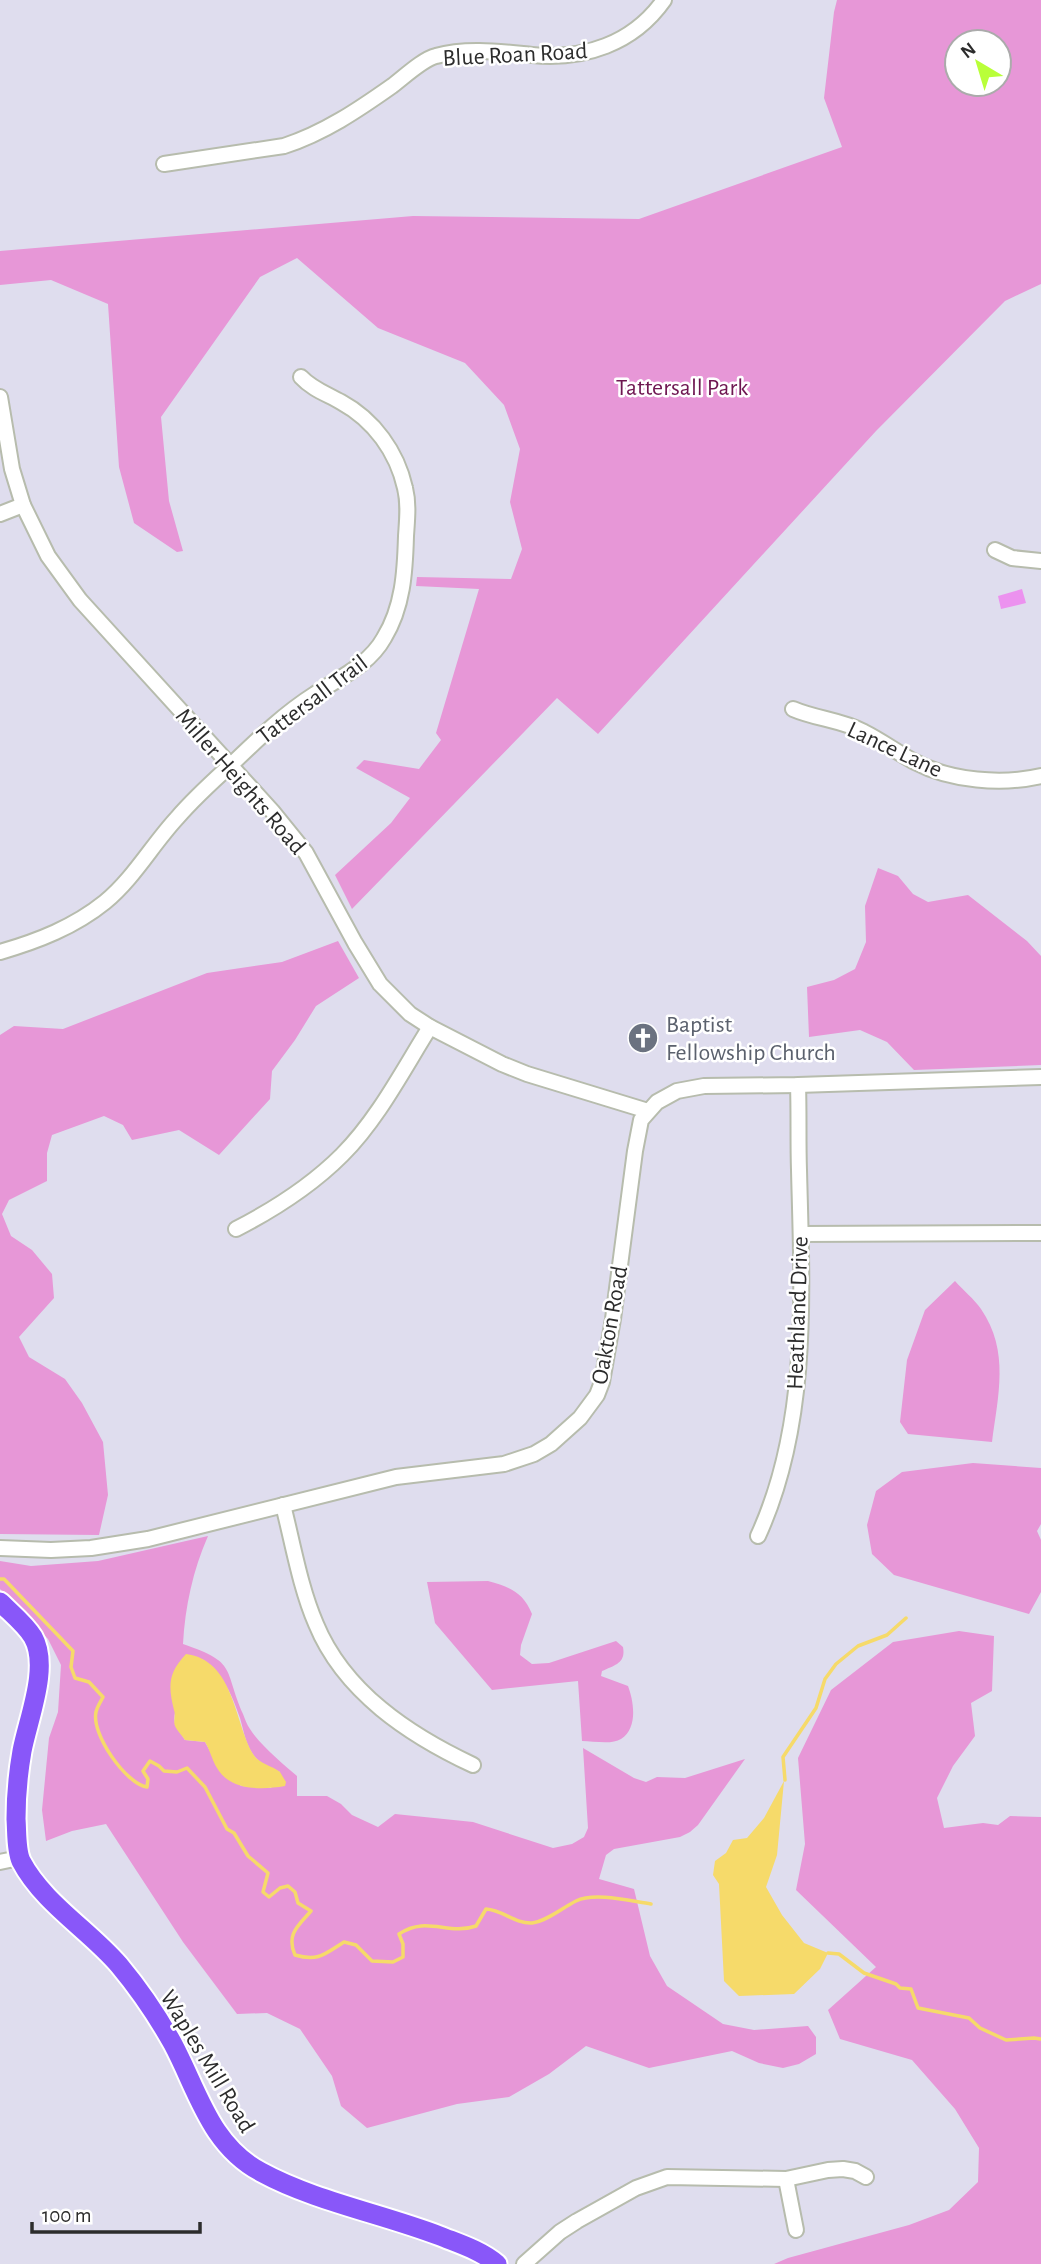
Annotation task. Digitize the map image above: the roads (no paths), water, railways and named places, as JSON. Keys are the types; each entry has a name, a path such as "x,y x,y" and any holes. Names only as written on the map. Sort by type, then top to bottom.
{"main road":[{"name":"Waples Mill Road","path":"0,1602 33,1637 38,1650 37,1684 21,1752 10,1860 119,1965 153,2011 173,2044 208,2119 237,2156 279,2181 405,2222 471,2248 497,2264"}],"street":[{"name":"Blue Roan Road","path":"164,164 284,146 302,140 328,128 372,100 434,56 486,51 562,57 600,50 629,35 646,21 664,0"},
{"name":"Tattersall Trail","path":"0,952 55,933 105,902 134,873 177,817 230,765 292,710 349,673 374,652 393,624 403,587 407,499 398,464 379,433 366,419 341,401 307,384 301,377"},
{"name":"Miller Heights Road","path":"0,397 12,469 23,505 48,556 80,600 306,853 380,984 410,1014 502,1064 648,1111"},
{"path":"0,514 23,505"},
{"path":"995,550 1012,558 1041,561"},
{"name":"Lance Lane","path":"793,709 863,732 917,763 943,774 1003,780 1041,776"},
{"path":"236,1228 256,1219 307,1184 343,1154 376,1111 430,1027"},
{"path":"648,1111 668,1096 687,1088 704,1086 1041,1077"},
{"name":"Heathland Drive","path":"758,1536 772,1506 799,1371 801,1234 798,1085"},
{"name":"Oakton Road","path":"0,1548 51,1550 110,1545 173,1533 396,1477 517,1461 551,1444 580,1418 597,1395 606,1366 635,1151 641,1120 648,1111"},
{"path":"801,1234 1041,1233"},
{"path":"283,1504 310,1609 319,1633 333,1656 382,1711 405,1728 473,1765"},
{"path":"524,2264 569,2226 652,2181 682,2176 786,2179 842,2169 855,2171 866,2177"},
{"path":"786,2179 796,2230"}],"waterway":[{"path":"0,1579 4,1579 73,1651 71,1667 75,1678 89,1682 103,1697 97,1710 96,1721 104,1745 120,1768 129,1777 147,1787 148,1779 143,1771 150,1761 164,1771 177,1772 187,1768 205,1787 227,1829 234,1833 248,1856 268,1873 263,1892 269,1897 280,1888 288,1886 295,1892 298,1903 311,1911 293,1936 295,1955 316,1957 344,1942 356,1945 372,1961 393,1962 403,1957 403,1944 399,1934 419,1926 456,1929 476,1926 486,1909 532,1923 584,1898 613,1898 651,1904"},
{"path":"785,1780 783,1757 816,1708 825,1679 836,1664 858,1646 887,1635 906,1618"},
{"path":"828,1953 839,1954 864,1973 896,1984 900,1988 911,1989 918,2008 969,2018 980,2028 1006,2040 1041,2039"}],"place":[{"name":"Baptist Fellowship Church","path":"643,1038"}],"park label":[{"name":"Tattersall Park","path":"682,387"}]}
